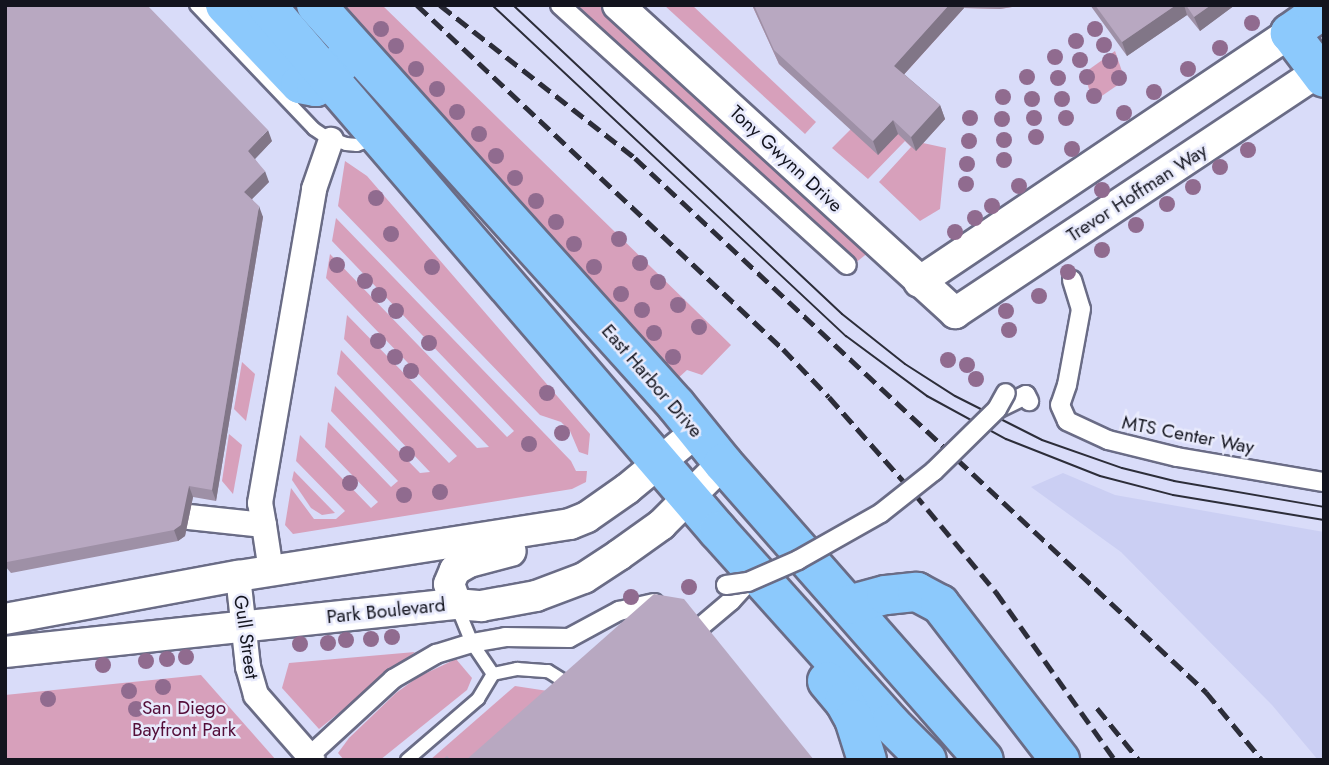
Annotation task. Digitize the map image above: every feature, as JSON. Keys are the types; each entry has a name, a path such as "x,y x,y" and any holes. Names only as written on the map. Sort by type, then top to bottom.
{"main road":[{"path":"225,5 300,84 312,88 342,63"},
{"name":"East Harbor Drive","path":"267,5 342,63 697,431 984,760"},
{"name":"East Harbor Drive","path":"316,5 379,137 688,496 742,578 927,760"},
{"path":"1322,72 1290,33 1324,9"},
{"path":"742,578 760,605 844,701 854,719 867,760"},
{"path":"848,605 887,595 917,592 940,604 1060,760"}],"street":[{"path":"560,5 847,265"},
{"name":"Tony Gwynn Drive","path":"618,5 955,313"},
{"path":"919,282 1290,33"},
{"name":"Trevor Hoffman Way","path":"955,313 1322,72"},
{"path":"271,571 260,503 314,189 331,140"},
{"name":"MTS Center Way","path":"1072,280 1081,309 1067,385 1060,405 1068,421 1108,440 1177,457 1324,482"},
{"path":"699,628 731,601 742,578 828,544 881,513 934,471 1002,401 1026,395 1029,401"},
{"path":"5,619 238,576 570,524 587,517 697,431"},
{"name":"Park Boulevard","path":"5,652 456,604 491,604 536,596 570,584 657,528 723,463"},
{"path":"189,517 264,525"},
{"path":"456,604 449,584 455,570 469,562 503,552 541,546 570,524"},
{"name":"Gull Street","path":"238,576 250,680 256,695 309,759"},
{"path":"309,759 393,679 436,654 472,643 505,638 569,638 619,611 654,603"}],"lane":[{"path":"196,5 314,129 331,140 357,145 379,137"},
{"path":"456,604 472,643 493,674"},
{"path":"407,760 478,699 493,674 517,669 548,671 575,688"}],"shaded area":[{"path":"1063,473 1115,495 1324,532 1324,760 1318,760 1272,705 1121,552 1031,487"}],"green space":[{"path":"338,5 382,5 731,345 702,375 687,370 676,380"},
{"path":"547,5 601,5 869,252 844,272"},
{"path":"664,5 692,5 816,122 805,134"},
{"path":"752,5 1024,5 1000,9 964,8 899,80 945,119 923,143 946,148 940,209 920,221 879,182 911,147 905,141 868,179 832,148 851,129 779,64"},
{"path":"1115,51 1125,80 1093,102 1084,73"},
{"path":"345,161 367,176 590,434 588,455 579,452 570,431 561,422 540,415 338,206"},
{"path":"336,218 571,461 576,471 587,471 586,482 572,489 293,534 285,525 291,488 314,519 336,519 345,511 296,461 300,435 371,508 378,502 325,447 328,422 391,487 398,481 331,411 335,386 420,473 430,472 337,374 341,350 449,463 457,456 344,339 347,315 477,448 489,447 326,278 330,254 507,437 514,431 332,241"},
{"path":"242,362 255,374 246,421 234,409"},
{"path":"229,434 242,445 233,494 222,481"},
{"path":"294,471 335,513 322,515 311,508 292,480"},
{"path":"415,652 319,729 282,688 289,663"},
{"path":"456,659 472,678 467,690 380,760 344,760 338,753 349,738 396,693 418,677"},
{"name":"San Diego Bayfront Park","path":"201,675 276,760 5,760 5,695"},
{"path":"515,686 561,693 483,760 430,760"}],"building":[{"path":"5,5 147,5 268,130 248,151 265,171 244,192 259,206 212,490 189,486 181,525 174,530 7,562 5,560"},
{"path":"754,5 949,5 894,66 940,105 911,137 893,120 873,141 774,50"},
{"path":"1095,5 1176,5 1122,42"},
{"path":"1186,5 1211,5 1194,17"},
{"path":"654,594 684,599 814,760 466,760"}],"tram line":[{"path":"492,5 846,336 927,396 1006,439 1100,476 1173,495 1324,520"},
{"path":"513,5 842,314 905,364 955,396 1042,440 1122,468 1174,481 1324,507"}],"railway":[{"path":"417,5 783,349 829,397 914,493 996,592 1115,760"},
{"path":"440,5 635,158 1206,692 1262,760"},
{"path":"1097,708 1139,760"}]}
